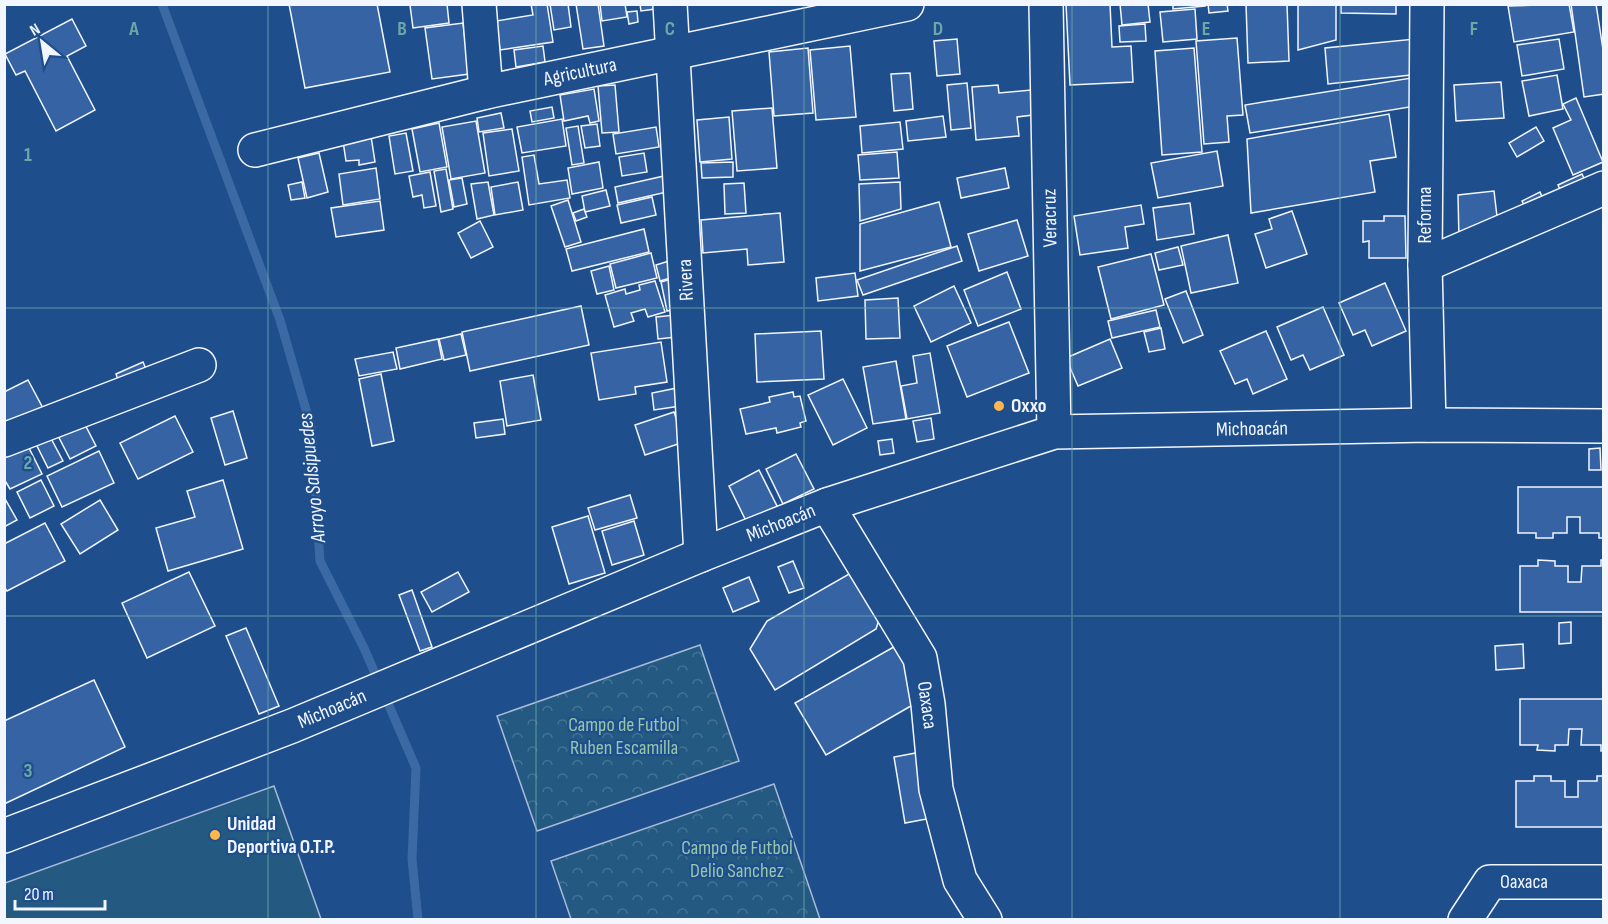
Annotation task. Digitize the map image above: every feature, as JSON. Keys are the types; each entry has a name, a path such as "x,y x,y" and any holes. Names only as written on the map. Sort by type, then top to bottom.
{"street":[{"path":"479,4 486,92"},
{"name":"Rivera","path":"670,4 701,555"},
{"name":"Agricultura","path":"255,150 486,92 907,4"},
{"name":"Veracruz","path":"1046,4 1054,432"},
{"name":"Reforma","path":"1427,4 1425,265 1429,425"},
{"path":"1425,265 1604,188"},
{"path":"4,440 199,365"},
{"name":"Michoacán","path":"4,836 292,726 701,555 827,505 1054,432 1429,425 1604,426"},
{"name":"Oaxaca","path":"827,505 920,658 928,704 936,789 960,880 985,920"},
{"name":"Oaxaca","path":"1465,920 1490,882 1604,882"}],"green space":[{"name":"Campo de Futbol Ruben Escamilla","path":"700,645 739,761 537,831 497,716"},
{"name":"Campo de Futbol Delio Sanchez","path":"774,784 820,919 571,919 551,861"},
{"name":"Unidad Deportiva O.T.P.","path":"274,786 321,919 5,919 5,883"}],"building":[{"path":"289,4 377,4 390,72 305,88"},
{"path":"447,4 449,23 413,28 410,5"},
{"path":"531,4 547,4 553,42 500,50 496,21 533,15"},
{"path":"550,4 568,4 571,27 554,30"},
{"path":"576,4 598,4 604,46 583,49"},
{"path":"600,4 625,4 627,17 602,21"},
{"path":"640,4 654,4 655,9 641,11"},
{"path":"1066,4 1110,4 1112,47 1131,46 1133,82 1070,85"},
{"path":"1120,4 1148,4 1150,22 1122,25"},
{"path":"1173,4 1205,4 1205,6 1173,9"},
{"path":"1208,4 1227,4 1228,11 1209,13"},
{"path":"1246,4 1287,4 1289,61 1248,63"},
{"path":"1298,4 1336,4 1336,40 1298,50"},
{"path":"1341,4 1396,4 1396,14 1341,13"},
{"path":"1569,4 1574,32 1514,42 1508,6"},
{"path":"1571,4 1596,4 1604,56 1604,94 1584,97"},
{"path":"1195,9 1197,39 1163,42 1160,12"},
{"path":"637,11 638,22 629,24 627,12"},
{"path":"72,19 86,46 67,56 95,110 56,131 25,71 16,75 5,54"},
{"path":"463,23 469,74 432,79 425,28"},
{"path":"1145,24 1146,41 1120,42 1119,26"},
{"path":"1237,38 1243,115 1227,116 1229,142 1204,144 1196,41"},
{"path":"957,39 960,74 937,76 934,41"},
{"path":"1415,39 1411,75 1328,84 1325,48"},
{"path":"1559,39 1564,69 1522,76 1517,45"},
{"path":"543,46 545,62 516,67 514,50"},
{"path":"850,46 856,117 816,120 810,50"},
{"path":"808,48 813,113 774,116 769,52"},
{"path":"1194,48 1202,152 1162,155 1155,51"},
{"path":"910,73 913,109 894,111 891,74"},
{"path":"1557,75 1563,109 1529,116 1522,81"},
{"path":"1411,78 1416,106 1250,133 1245,105"},
{"path":"1501,82 1504,118 1456,121 1454,85"},
{"path":"967,83 971,128 951,130 947,85"},
{"path":"615,85 619,132 602,133 598,86"},
{"path":"998,85 999,93 1031,90 1033,115 1017,117 1019,136 976,140 972,87"},
{"path":"594,89 599,121 590,123 588,116 564,121 560,95"},
{"path":"1576,98 1603,162 1573,175 1553,128 1571,120 1563,104"},
{"path":"552,107 554,118 532,122 530,111"},
{"path":"772,108 777,168 737,171 732,111"},
{"path":"501,113 504,128 479,132 477,118"},
{"path":"1389,114 1396,157 1370,161 1375,192 1251,213 1247,139"},
{"path":"943,116 946,137 908,141 906,121"},
{"path":"729,117 732,159 700,162 697,120"},
{"path":"562,119 566,146 522,153 517,127"},
{"path":"476,121 485,173 451,179 442,127"},
{"path":"900,122 903,149 862,153 860,126"},
{"path":"439,123 447,167 420,172 412,129"},
{"path":"597,124 600,146 585,148 581,126"},
{"path":"578,126 584,163 572,165 566,128"},
{"path":"656,127 659,147 616,154 613,134"},
{"path":"1536,127 1544,141 1517,157 1509,143"},
{"path":"512,129 519,171 489,176 483,133"},
{"path":"406,133 413,171 395,174 389,136"},
{"path":"371,136 375,162 359,165 359,160 346,161 343,141"},
{"path":"1217,151 1223,186 1158,198 1151,163"},
{"path":"897,152 899,178 860,180 858,155"},
{"path":"319,153 328,192 307,198 298,158"},
{"path":"644,153 647,172 622,176 619,157"},
{"path":"534,155 539,184 567,180 570,198 529,205 522,157"},
{"path":"599,162 603,188 572,194 568,168"},
{"path":"733,162 733,177 702,178 701,163"},
{"path":"376,168 380,199 343,205 339,174"},
{"path":"1005,168 1009,188 961,198 957,178"},
{"path":"446,169 453,209 441,212 434,171"},
{"path":"430,172 436,206 424,208 422,195 413,197 409,176"},
{"path":"1582,174 1588,187 1563,197 1558,185"},
{"path":"664,176 667,192 618,203 615,187"},
{"path":"462,178 467,204 454,207 449,180"},
{"path":"302,182 305,198 291,200 288,185"},
{"path":"488,182 494,215 477,219 471,184"},
{"path":"518,182 523,210 495,215 491,187"},
{"path":"900,182 901,209 860,221 859,184"},
{"path":"744,183 746,213 725,214 724,184"},
{"path":"606,190 610,206 585,212 582,196"},
{"path":"1494,191 1498,225 1459,240 1458,195"},
{"path":"1540,192 1545,204 1528,212 1522,201"},
{"path":"652,197 656,215 621,223 617,205"},
{"path":"568,200 581,242 565,247 551,206"},
{"path":"380,201 384,230 336,237 331,208"},
{"path":"939,202 951,247 860,271 860,224"},
{"path":"1190,203 1194,234 1157,240 1153,208"},
{"path":"1141,205 1144,224 1125,227 1128,248 1080,255 1074,216"},
{"path":"584,209 587,217 576,221 573,213"},
{"path":"1292,211 1307,254 1266,268 1255,234 1272,229 1269,219"},
{"path":"780,213 784,262 748,265 747,249 703,253 701,220"},
{"path":"1384,216 1405,216 1406,258 1369,258 1369,241 1363,242 1363,221 1384,221"},
{"path":"1017,220 1028,256 979,271 968,234"},
{"path":"480,221 493,247 471,258 458,233"},
{"path":"644,229 649,252 572,271 566,249"},
{"path":"1228,235 1238,283 1191,293 1181,246"},
{"path":"957,246 962,261 863,295 857,280"},
{"path":"1178,247 1183,265 1159,270 1155,253"},
{"path":"651,253 657,278 616,288 610,264"},
{"path":"1151,254 1164,305 1111,319 1098,267"},
{"path":"669,261 674,277 660,281 656,265"},
{"path":"609,266 614,290 597,294 591,271"},
{"path":"1007,272 1021,309 978,326 964,290"},
{"path":"855,273 858,296 818,301 816,278"},
{"path":"671,279 677,309 667,311 661,282"},
{"path":"655,281 665,312 648,317 645,309 631,313 634,321 614,327 605,295 625,289 626,294 640,290 639,285"},
{"path":"1385,283 1406,331 1372,346 1365,330 1353,335 1339,303"},
{"path":"954,286 971,323 931,342 914,306"},
{"path":"1186,291 1203,335 1183,343 1165,299"},
{"path":"898,298 900,338 866,339 865,300"},
{"path":"581,306 589,345 470,371 462,332"},
{"path":"1323,307 1344,355 1310,370 1303,355 1291,360 1277,327"},
{"path":"1156,310 1160,327 1112,338 1108,321"},
{"path":"675,315 676,337 658,339 656,317"},
{"path":"1009,322 1029,373 967,397 947,346"},
{"path":"1161,328 1165,349 1149,352 1144,332"},
{"path":"821,331 824,379 757,382 755,334"},
{"path":"1266,331 1287,379 1253,394 1247,379 1235,384 1220,351"},
{"path":"461,334 466,355 444,360 439,339"},
{"path":"438,339 442,359 400,369 396,348"},
{"path":"1110,339 1122,368 1078,386 1066,358"},
{"path":"661,342 667,382 635,387 636,394 599,400 591,353"},
{"path":"393,352 397,369 359,376 355,359"},
{"path":"930,353 940,413 907,419 901,386 917,383 913,356"},
{"path":"896,361 906,419 873,424 863,367"},
{"path":"143,362 149,376 121,388 116,374"},
{"path":"381,374 394,441 372,446 359,379"},
{"path":"533,375 541,420 507,426 500,381"},
{"path":"843,379 867,428 833,445 808,395"},
{"path":"28,380 45,412 4,432 4,392"},
{"path":"677,388 680,406 654,410 652,393"},
{"path":"793,392 794,397 800,396 806,421 800,423 801,427 777,433 776,428 746,434 740,409 770,402 769,397"},
{"path":"233,411 247,458 225,465 211,418"},
{"path":"674,412 684,442 645,455 635,425"},
{"path":"79,413 96,446 70,459 53,426"},
{"path":"175,416 193,452 138,479 120,443"},
{"path":"931,418 934,439 917,442 913,421"},
{"path":"503,419 505,434 476,438 474,423"},
{"path":"47,431 63,461 48,468 33,438"},
{"path":"24,438 42,474 10,489 4,479 4,448"},
{"path":"892,439 894,453 880,455 878,441"},
{"path":"1600,448 1601,470 1589,470 1589,449"},
{"path":"99,451 114,483 62,507 47,476"},
{"path":"796,454 814,489 783,504 766,469"},
{"path":"759,470 778,508 747,523 729,486"},
{"path":"41,480 54,506 30,518 17,492"},
{"path":"223,480 243,549 168,571 156,528 195,517 187,491"},
{"path":"1518,487 1604,487 1604,538 1599,538 1599,533 1580,533 1580,517 1567,517 1567,533 1553,533 1553,538 1536,538 1536,533 1518,533"},
{"path":"630,495 637,518 595,530 588,508"},
{"path":"4,497 17,520 4,527"},
{"path":"100,500 118,530 80,554 61,524"},
{"path":"588,516 605,573 569,584 552,527"},
{"path":"634,521 644,555 612,565 602,531"},
{"path":"45,523 65,561 7,591 4,587 4,544"},
{"path":"1538,560 1555,561 1555,566 1568,566 1568,582 1581,582 1582,566 1601,566 1601,560 1604,560 1604,612 1520,612 1520,566 1538,566"},
{"path":"793,561 804,588 789,593 778,567"},
{"path":"863,566 884,604 876,629 775,690 750,649 767,621"},
{"path":"189,572 215,626 147,658 122,603"},
{"path":"458,572 469,592 432,612 421,592"},
{"path":"749,577 759,601 733,612 723,588"},
{"path":"412,590 432,647 420,651 399,595"},
{"path":"1571,622 1571,643 1559,644 1559,623"},
{"path":"246,628 279,706 259,714 226,636"},
{"path":"906,640 916,703 826,755 795,703"},
{"path":"1523,644 1524,668 1496,670 1495,646"},
{"path":"94,680 125,747 4,804 4,721"},
{"path":"1520,699 1604,699 1604,750 1601,751 1601,745 1581,745 1582,729 1569,729 1568,745 1555,745 1555,751 1537,750 1538,745 1520,745"},
{"path":"921,752 932,818 905,823 894,757"},
{"path":"1534,776 1551,776 1551,781 1565,781 1565,797 1578,797 1578,781 1597,781 1597,776 1604,776 1604,827 1516,827 1516,781 1534,781"}],"waterway":[{"name":"Arroyo Salsipuedes","path":"162,4 280,320 311,427 320,561 364,648 416,768 412,859 418,920"}],"place":[{"name":"Oxxo","path":"999,406"},
{"name":"Unidad Deportiva O.T.P.","path":"215,835"}]}
